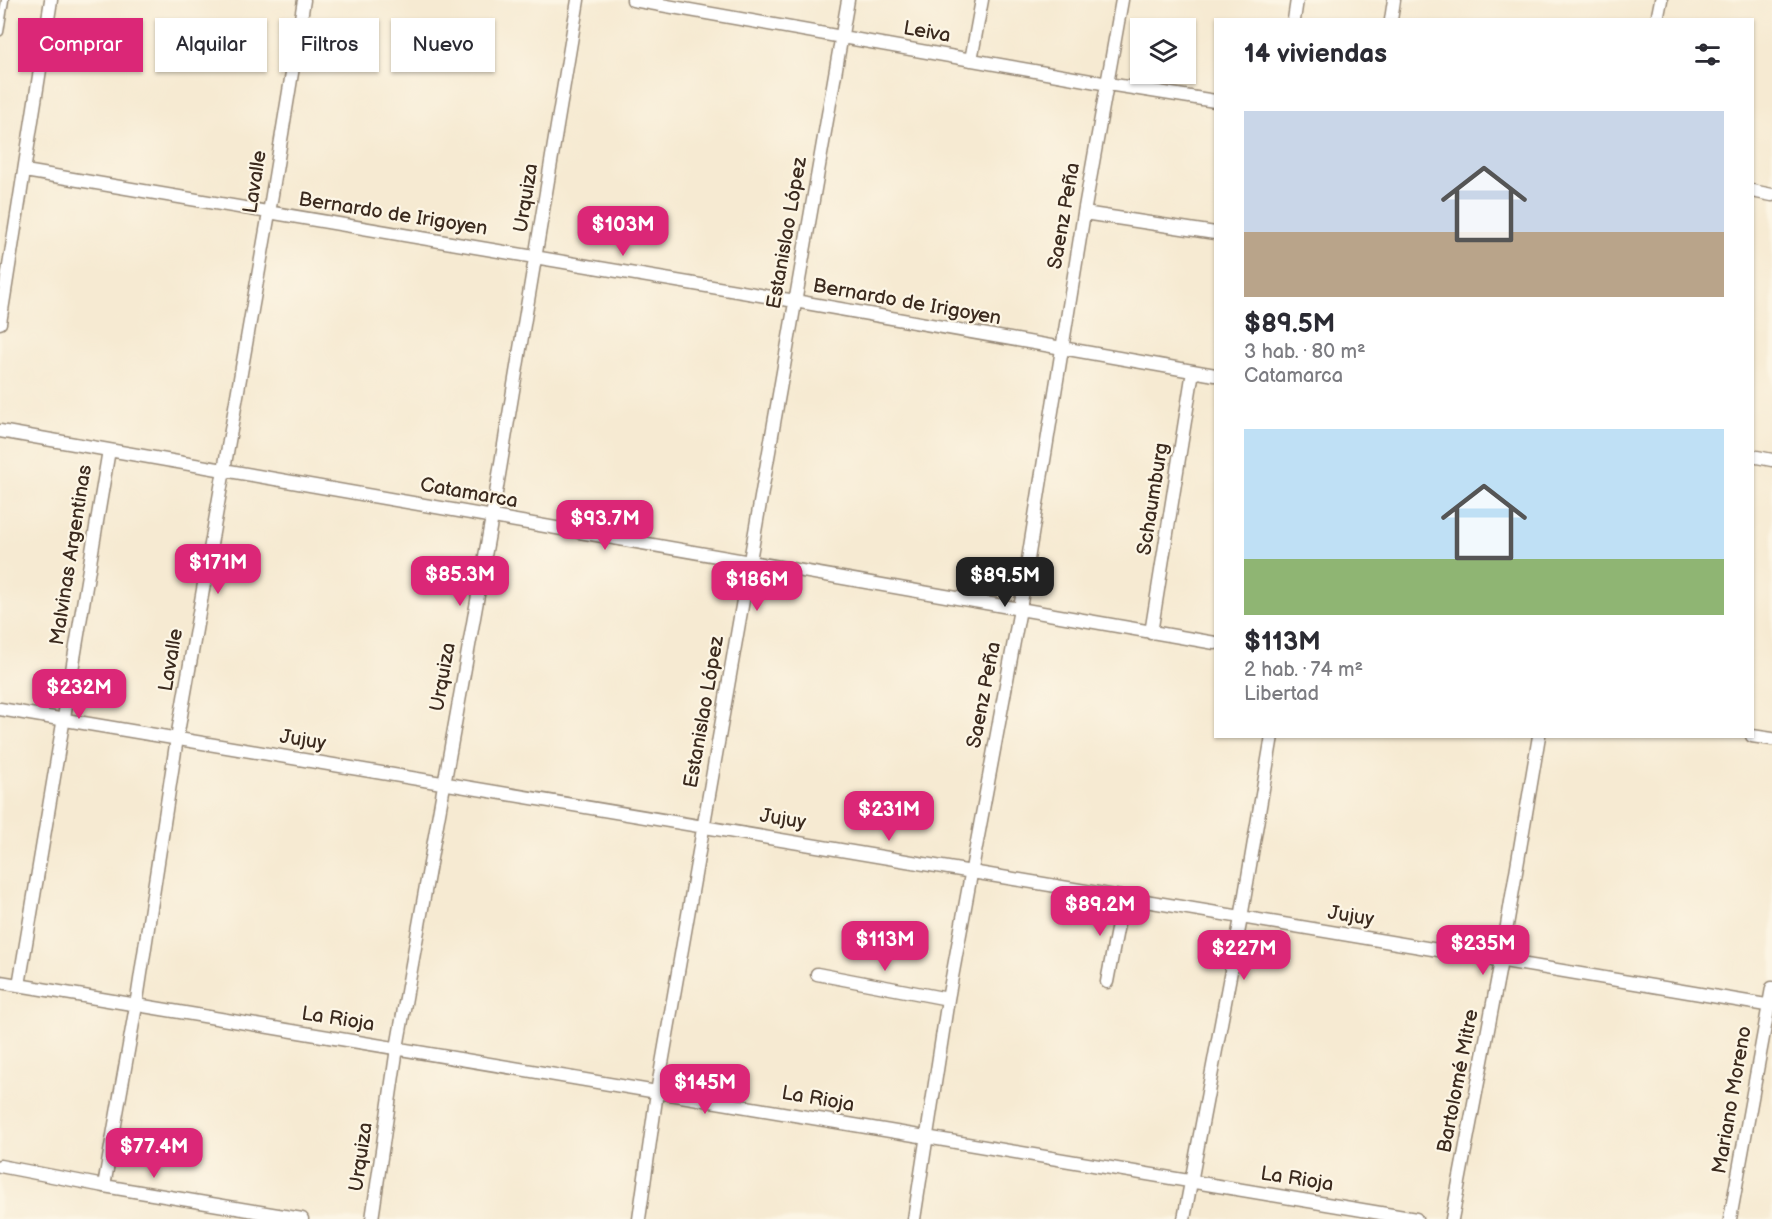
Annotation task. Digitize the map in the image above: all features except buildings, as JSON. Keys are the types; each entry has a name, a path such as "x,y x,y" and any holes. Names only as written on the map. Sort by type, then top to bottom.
{"street":[{"path":"0,323 51,0"},
{"name":"Lavalle","path":"104,1186 136,1006 177,738 225,470 304,0"},
{"name":"Urquiza","path":"372,1219 397,1048 537,258 578,0"},
{"name":"Leiva","path":"633,0 1214,101"},
{"name":"Estanislao López","path":"639,1219 657,1092 848,0"},
{"path":"971,60 982,0"},
{"name":"Saenz Peña","path":"915,1219 948,999 1020,609 1084,213 1122,0"},
{"path":"1294,18 1298,0"},
{"path":"1391,18 1394,0"},
{"path":"1658,18 1661,0"},
{"name":"Bernardo de Irigoyen","path":"25,171 795,301 1214,375"},
{"path":"1754,191 1772,195"},
{"path":"1084,213 1214,234"},
{"name":"Schaumburg","path":"1151,633 1193,371"},
{"name":"Catamarca","path":"0,431 1214,644"},
{"name":"Malvinas Argentinas","path":"19,985 108,450"},
{"path":"1754,456 1772,460"},
{"name":"Jujuy","path":"0,709 971,870 1123,898 1771,1006"},
{"path":"1754,736 1772,739"},
{"path":"1184,1219 1241,918 1272,738"},
{"name":"Bartolomé Mitre","path":"1452,1219 1501,961 1539,738"},
{"path":"1107,982 1123,898"},
{"path":"817,974 948,999"},
{"name":"La Rioja","path":"0,982 1416,1219"},
{"name":"Mariano Moreno","path":"1730,1219 1771,1006 1772,988"},
{"path":"0,1166 302,1219"}],"lane":[{"path":"0,32 5,0"}]}
